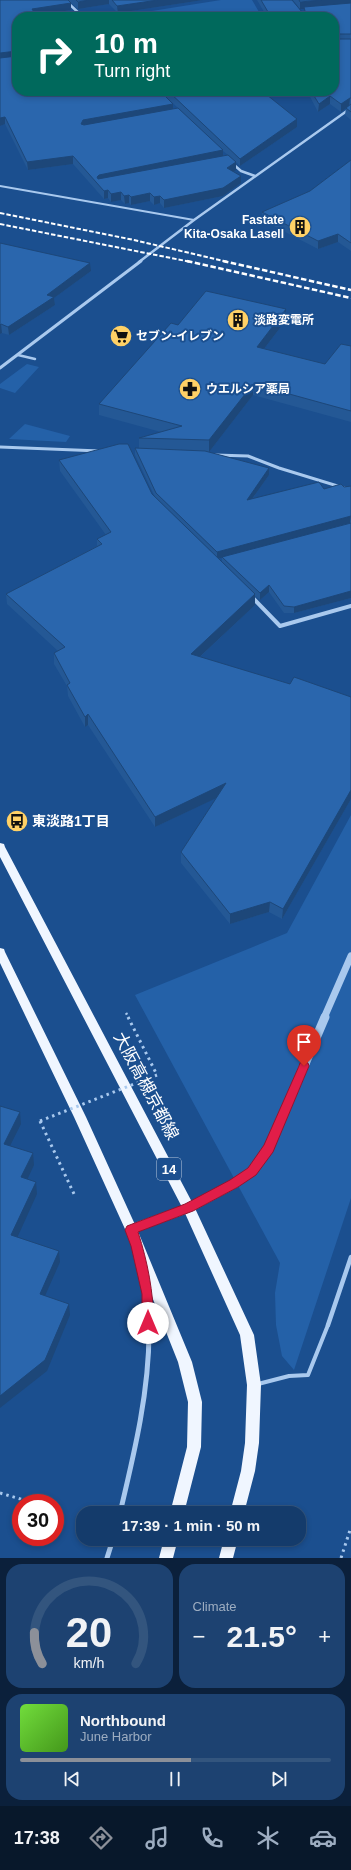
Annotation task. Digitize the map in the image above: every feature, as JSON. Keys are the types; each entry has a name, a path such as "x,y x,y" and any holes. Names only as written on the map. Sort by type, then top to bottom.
{"main road":[{"name":"大阪高槻京都線","path":"0,847 189,1208 246,1335 254,1385 252,1443 248,1471 239,1506"},
{"path":"0,952 80,1117 131,1230 185,1362 195,1402 194,1447 179,1506"},
{"path":"166,1558 169,1546"},
{"path":"226,1558 229,1546"}],"street":[{"path":"65,0 78,12"},
{"path":"0,368 194,220 351,108"},
{"path":"228,160 241,171 255,176"},
{"path":"0,447 107,451"},
{"path":"208,455 248,456 279,468 351,490"},
{"path":"248,594 280,626 351,606"},
{"path":"131,1230 189,1208 243,1178 261,1160 269,1148 351,956"},
{"path":"122,1506 141,1422 148,1352 148,1294 137,1246"},
{"path":"328,1326 351,1257"},
{"path":"107,1558 111,1546"}],"lane":[{"path":"0,186 194,220"},
{"path":"18,355 35,359"},
{"path":"254,1385 289,1376 308,1375 328,1326"}],"path":[{"path":"74,1194 40,1121 157,1076 126,1013"},
{"path":"0,1493 12,1497"},
{"path":"341,1558 351,1527"}],"shaded area":[{"path":"221,0 252,0 259,12 145,12"},
{"path":"27,364 39,367 15,393 0,388 0,384"},
{"path":"25,424 70,436 66,442 9,439"},
{"path":"351,815 351,1198 294,1370 282,1356 276,1325 275,1293 280,1263 135,995 287,933"}],"building":[{"path":"0,0 68,0 71,3 32,9 34,12 12,12 12,52 0,53"},
{"path":"76,0 89,0 78,2"},
{"path":"112,0 158,0 117,6"},
{"path":"261,0 292,0 302,12 268,12"},
{"path":"299,0 322,0 300,2"},
{"path":"351,3 351,34 339,34 339,12 302,12 305,11 304,7"},
{"path":"339,39 351,39 351,98 341,104 330,96 339,96"},
{"path":"12,57 12,96 165,96 173,104 83,120 81,124 84,125 178,108 223,150 99,175 97,177 98,179 228,155 236,162 227,168 241,176 223,188 164,200 160,196 154,197 150,193 131,197 129,195 124,196 121,192 111,194 108,190 104,191 73,156 27,162 5,117 0,118 0,58"},
{"path":"173,96 268,96 297,119 240,159"},
{"path":"314,96 330,96 319,104"},
{"path":"351,104 351,112 346,108"},
{"path":"351,160 351,243 338,234 318,241 262,212 310,191"},
{"path":"0,243 90,263 47,295 54,297 8,327 1,324 0,325"},
{"path":"206,291 286,309 257,347 325,364 341,344 351,346 351,411 253,384 209,440 139,438 182,426 99,404 171,323 178,325"},
{"path":"119,444 128,444 152,494 255,594 191,654 290,684 294,677 351,697 351,790 283,909 270,902 230,914 181,852 226,783 155,817 88,714 85,717 67,685 70,683 54,653 65,647 6,594 102,544 97,539 111,532 59,460"},
{"path":"135,448 205,451 269,468 247,500 319,482 324,489 341,484 344,487 351,486 351,516 217,552 156,493"},
{"path":"351,523 351,591 294,607 284,606 269,585 260,593 222,557"},
{"path":"0,1106 20,1112 4,1144 33,1153 21,1177 36,1182 11,1235 59,1251 40,1294 69,1304 45,1360 0,1396"}],"railway":[{"path":"0,213 134,240 228,262"},
{"path":"0,224 191,262"},
{"path":"187,261 351,298"},
{"path":"223,261 351,290"}],"place":[{"name":"Fastate Kita-Osaka Lasell","path":"300,227"},
{"name":"淡路変電所","path":"238,320"},
{"name":"セブン-イレブン","path":"121,336"},
{"name":"ウエルシア薬局","path":"190,389"},
{"name":"東淡路1丁目","path":"17,821"}],"route":[{"path":"148,1323 148,1294 137,1246 131,1230 189,1208 234,1184 252,1172 269,1148 304,1066"}]}
